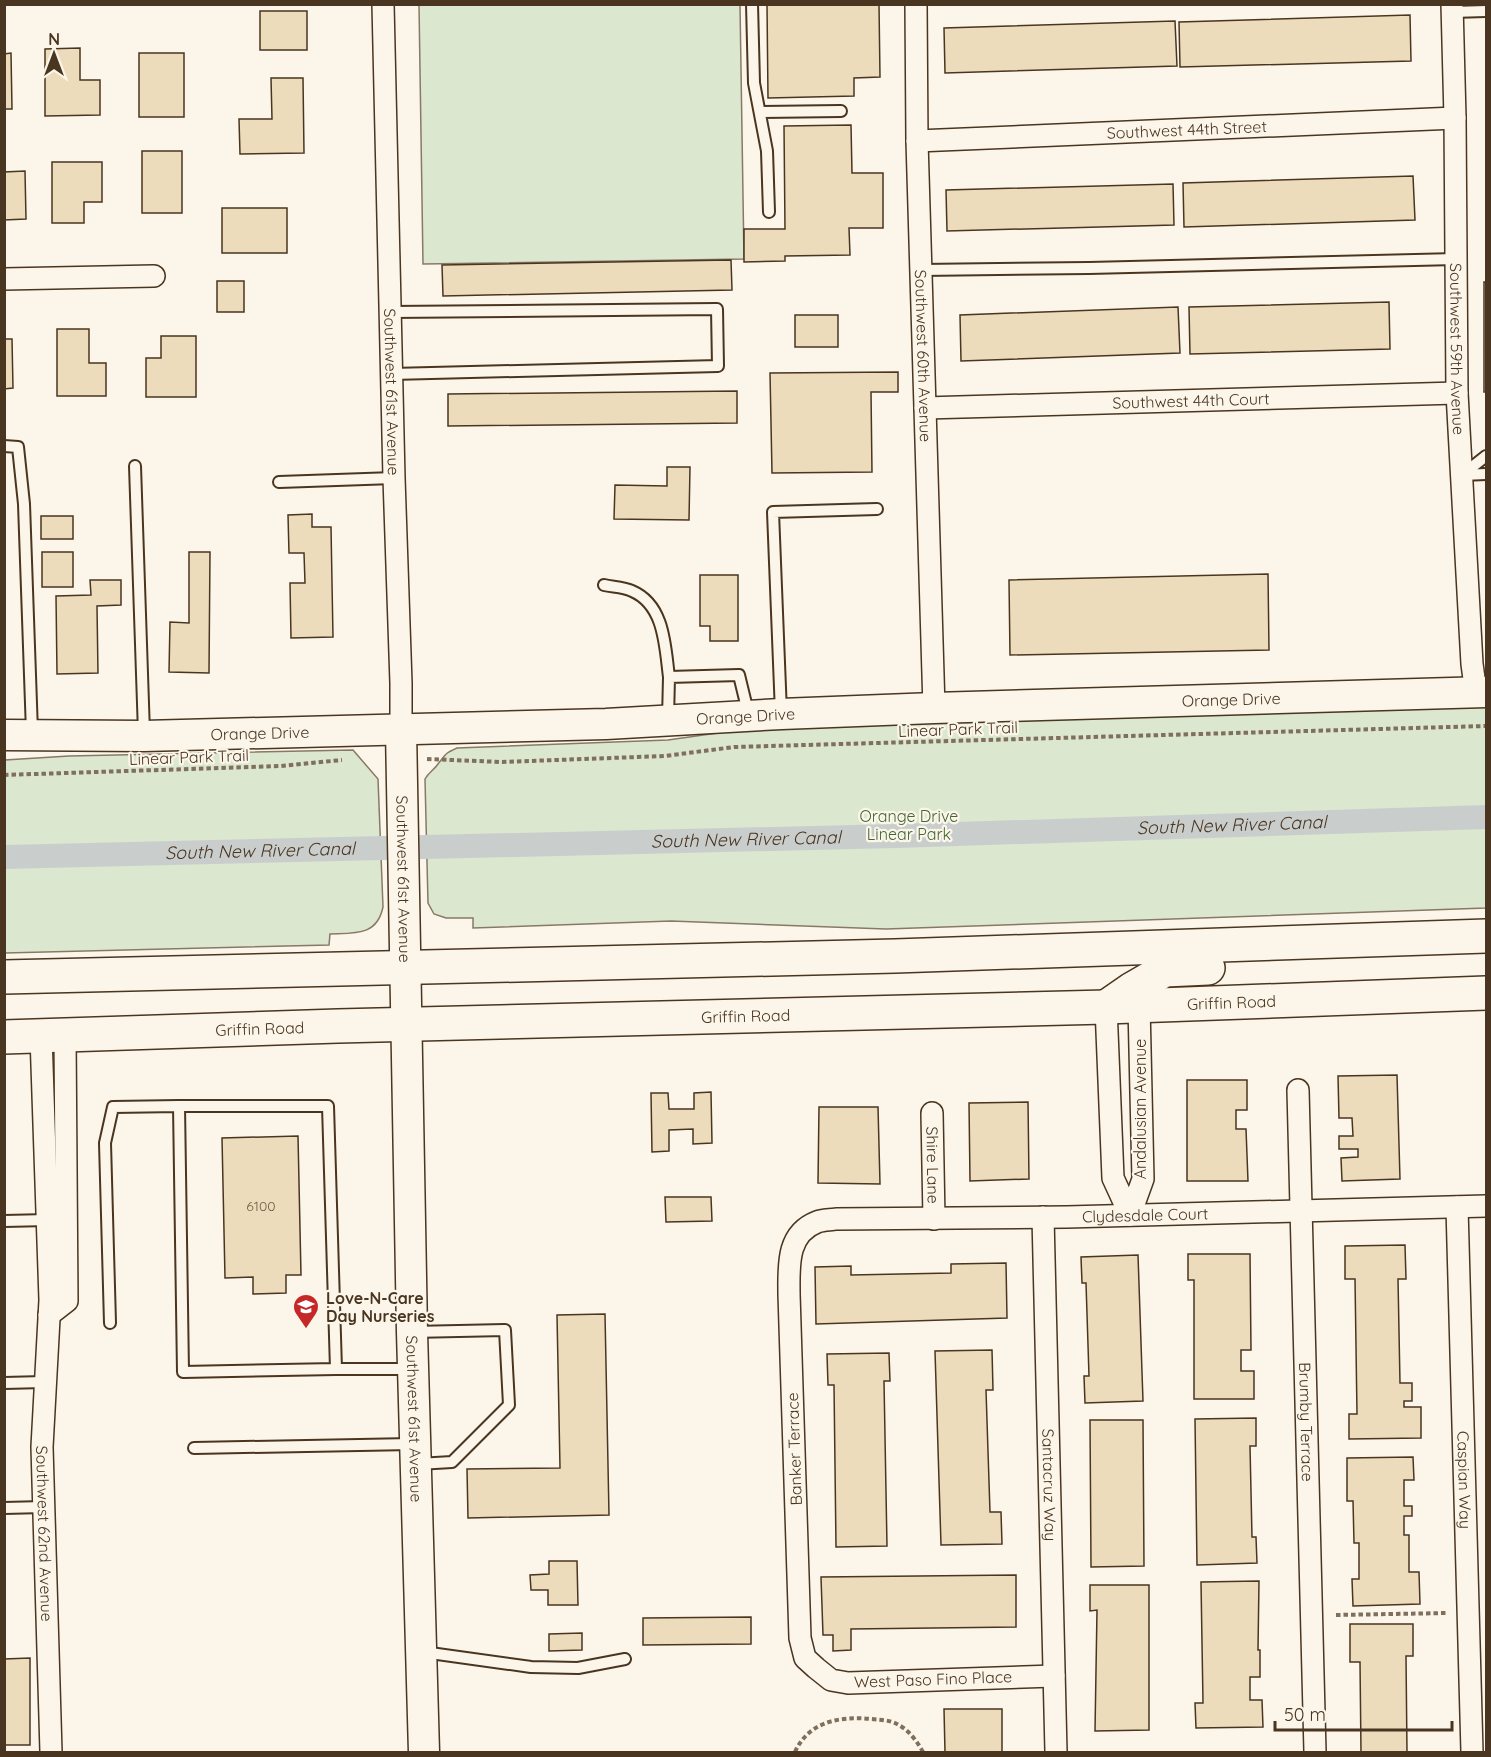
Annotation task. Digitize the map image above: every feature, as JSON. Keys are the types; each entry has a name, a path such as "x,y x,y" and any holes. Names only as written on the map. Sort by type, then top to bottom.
{"main road":[{"path":"4,977 895,956 1486,936"},
{"path":"1106,1007 1165,970 1407,959 1421,939"},
{"name":"Griffin Road","path":"4,1037 1106,1007 1486,993"}],"street":[{"name":"Southwest 61st Avenue","path":"383,4 394,478 401,660 405,1025 424,1752"},
{"name":"Southwest 60th Avenue","path":"916,4 917,141 934,708"},
{"name":"Southwest 59th Avenue","path":"1452,8 1457,393 1472,655 1481,692"},
{"name":"Southwest 44th Street","path":"917,141 1455,118"},
{"path":"4,279 154,276"},
{"name":"Southwest 44th Court","path":"925,408 1457,393"},
{"name":"Orange Drive","path":"18,735 144,736 606,724 934,708 1481,692"},
{"name":"Andalusian Avenue","path":"1130,1215 1143,1179 1139,1006"},
{"name":"Andalusian Avenue","path":"1106,1007 1113,1178 1130,1215"},
{"path":"49,1315 67,1300 53,1036"},
{"name":"Southwest 62nd Avenue","path":"51,1752 42,1447 49,1315 48,1220 53,1036"},
{"name":"Brumby Terrace","path":"1298,1090 1315,1752"},
{"name":"Shire Lane","path":"932,1113 934,1219"},
{"name":"Clydesdale Court","path":"806,1229 817,1222 836,1219 1043,1217 1486,1206"},
{"name":"Caspian Way","path":"1457,1207 1478,1653 1472,1752"},
{"name":"Santacruz Way","path":"1043,1217 1056,1752"},
{"name":"Banker Terrace","path":"806,1229 794,1240 789,1258 789,1294 800,1638 805,1658 816,1668"},
{"name":"West Paso Fino Place","path":"816,1668 831,1680 848,1683 1054,1676"}],"lane":[{"path":"752,4 753,83 767,151 769,212"},
{"path":"1452,8 1486,11"},
{"path":"759,112 841,111"},
{"path":"921,270 1456,260"},
{"path":"390,312 717,309 718,366 392,374"},
{"path":"4,446 18,447 24,504 18,735"},
{"path":"1462,475 1486,456"},
{"path":"135,466 144,736"},
{"path":"1462,475 1486,474"},
{"path":"279,482 394,478"},
{"path":"781,714 773,512 877,509"},
{"path":"604,585 632,591 652,606 664,635 669,677 668,721"},
{"path":"669,677 739,675 748,716"},
{"path":"179,1106 183,1372 413,1369"},
{"path":"111,1323 105,1143 113,1107 328,1106 336,1369"},
{"path":"4,1221 48,1220"},
{"path":"194,1448 415,1454 452,1462 509,1405 505,1330 412,1332"},
{"path":"4,1383 44,1382"},
{"path":"4,1508 44,1507"},
{"path":"421,1652 531,1667 578,1668 625,1659"}],"path":[{"name":"Linear Park Trail","path":"431,759 514,762 665,756 734,747 1486,726"},
{"name":"Linear Park Trail","path":"4,775 281,766 351,759"},
{"path":"1336,1615 1453,1612"},
{"path":"795,1752 799,1743 823,1723 839,1719 862,1718 891,1720 905,1728 923,1752"}],"green space":[{"path":"419,5 740,5 744,259 423,264"},
{"name":"Orange Drive Linear Park","path":"1486,706 1486,908 886,929 671,921 473,928 473,918 446,918 434,914 428,903 425,779 446,754 457,748 668,740 746,729 816,724"},
{"path":"353,750 378,779 383,907 376,923 370,928 356,933 330,934 329,945 5,953 5,760 69,756"}],"building":[{"path":"879,4 880,77 854,78 854,96 768,98 767,5"},
{"path":"260,11 307,11 307,50 260,50"},
{"path":"1410,15 1411,61 1180,67 1179,22"},
{"path":"1175,21 1177,66 945,73 944,28"},
{"path":"80,48 80,80 100,80 100,115 45,116 45,49"},
{"path":"11,53 12,109 4,109 4,54"},
{"path":"139,53 184,53 184,117 139,117"},
{"path":"271,78 303,78 304,153 240,154 239,119 272,119"},
{"path":"851,125 852,173 883,173 883,228 849,228 850,255 785,256 785,261 744,262 744,229 785,229 784,126"},
{"path":"142,151 182,151 182,213 142,213"},
{"path":"52,162 102,162 102,202 84,202 84,223 52,223"},
{"path":"25,171 26,219 4,220 4,172"},
{"path":"1413,176 1415,220 1184,227 1183,183"},
{"path":"1173,184 1174,225 947,231 946,190"},
{"path":"222,208 287,208 287,253 222,253"},
{"path":"731,260 732,290 443,296 442,265"},
{"path":"217,281 244,281 244,312 217,312"},
{"path":"1484,282 1486,282 1486,392 1484,392"},
{"path":"1389,302 1390,349 1190,354 1189,307"},
{"path":"1178,307 1180,353 961,361 960,315"},
{"path":"795,315 838,315 838,347 795,347"},
{"path":"57,329 89,329 89,363 106,363 106,396 57,396"},
{"path":"161,336 196,336 196,397 146,397 146,358 161,358"},
{"path":"4,339 12,339 13,388 4,389"},
{"path":"898,372 898,392 871,392 872,472 772,473 770,373"},
{"path":"737,391 737,423 448,426 448,394"},
{"path":"667,467 690,467 689,520 614,519 615,485 667,486"},
{"path":"312,514 312,527 331,527 333,637 291,638 290,583 305,583 304,553 289,553 288,515"},
{"path":"41,516 73,516 73,539 41,539"},
{"path":"42,552 73,552 73,587 42,587"},
{"path":"189,552 210,552 209,673 169,672 170,622 189,623"},
{"path":"1268,574 1269,650 1010,655 1009,580"},
{"path":"700,575 738,575 738,641 710,641 710,626 700,626"},
{"path":"90,580 121,580 121,605 97,606 98,673 57,674 56,596 91,595"},
{"path":"1397,1075 1400,1179 1342,1181 1341,1158 1358,1157 1358,1149 1339,1149 1339,1136 1353,1136 1352,1118 1339,1118 1338,1076"},
{"path":"1187,1080 1247,1080 1247,1110 1236,1110 1236,1129 1246,1129 1248,1181 1187,1181"},
{"path":"711,1092 712,1143 693,1144 693,1129 669,1130 669,1151 652,1152 651,1093 668,1093 669,1109 694,1109 694,1093"},
{"path":"1028,1102 1029,1179 970,1181 969,1103"},
{"path":"819,1107 878,1107 880,1184 818,1183"},
{"path":"298,1136 301,1275 286,1275 286,1293 253,1294 253,1277 225,1278 222,1138"},
{"path":"665,1197 711,1197 712,1221 666,1222"},
{"path":"1405,1245 1406,1279 1398,1279 1400,1383 1412,1383 1412,1401 1404,1401 1404,1407 1421,1407 1421,1438 1349,1439 1349,1414 1357,1414 1355,1279 1345,1279 1345,1246"},
{"path":"1188,1254 1250,1254 1251,1350 1241,1350 1241,1371 1254,1371 1254,1399 1194,1399 1194,1280 1188,1280"},
{"path":"1138,1255 1143,1401 1085,1403 1084,1376 1089,1376 1086,1283 1082,1283 1081,1257"},
{"path":"1006,1263 1007,1318 816,1324 815,1267 851,1266 851,1275 951,1273 951,1264"},
{"path":"605,1314 609,1515 468,1518 467,1469 560,1468 557,1315"},
{"path":"992,1350 993,1390 986,1390 990,1512 1001,1512 1002,1544 941,1545 935,1351"},
{"path":"889,1353 890,1381 884,1381 887,1546 836,1547 834,1385 828,1385 827,1354"},
{"path":"1256,1418 1256,1446 1250,1446 1252,1537 1256,1537 1257,1563 1197,1565 1195,1419"},
{"path":"1090,1420 1143,1420 1144,1566 1091,1567"},
{"path":"1413,1457 1414,1480 1404,1480 1404,1506 1412,1506 1412,1516 1404,1516 1404,1535 1409,1535 1409,1572 1419,1572 1420,1604 1353,1606 1352,1579 1359,1579 1359,1543 1354,1543 1353,1501 1347,1501 1347,1458"},
{"path":"549,1561 577,1561 578,1605 548,1605 548,1590 531,1590 530,1575 549,1574"},
{"path":"1016,1575 1016,1627 851,1629 851,1650 833,1651 833,1635 823,1635 821,1577"},
{"path":"1259,1581 1260,1677 1250,1677 1250,1700 1262,1700 1263,1727 1196,1728 1195,1703 1203,1703 1201,1582"},
{"path":"1090,1585 1149,1585 1149,1730 1095,1731 1097,1610 1090,1611"},
{"path":"751,1617 751,1644 643,1645 643,1618"},
{"path":"1350,1624 1413,1624 1413,1656 1406,1656 1407,1752 1361,1752 1360,1662 1350,1662"},
{"path":"582,1633 582,1650 549,1651 549,1634"},
{"path":"30,1658 30,1745 4,1745 4,1659"},
{"path":"944,1709 1002,1709 1002,1752 945,1752"}],"waterway":[{"name":"South New River Canal","path":"4,857 896,836 1486,817"}],"place":[{"name":"Love-N-Care Day Nurseries","path":"306,1330"}]}
